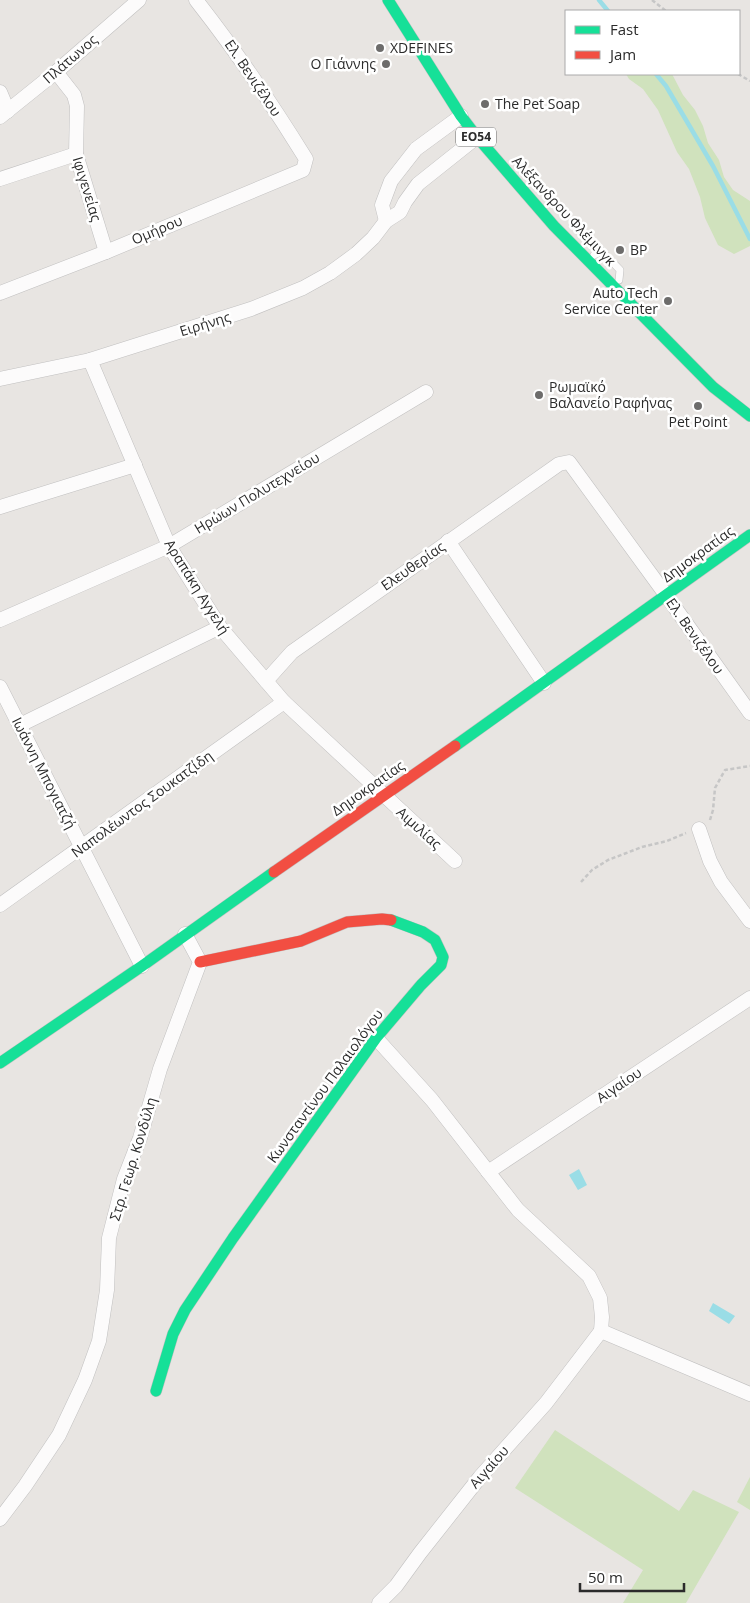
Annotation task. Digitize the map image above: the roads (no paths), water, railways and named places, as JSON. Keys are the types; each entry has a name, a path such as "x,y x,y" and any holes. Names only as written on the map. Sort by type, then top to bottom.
{"street":[{"name":"Πλάτωνος","path":"4,114 139,0"},
{"name":"Ελ. Βενιζέλου","path":"196,0 225,36 269,99 306,159"},
{"name":"Αλέξανδρου Φλέμινγκ","path":"388,0 461,116 554,226 713,387 750,416"},
{"name":"Ιφιγενείας","path":"56,72 74,95 77,106 76,154 106,252"},
{"path":"0,92 4,114"},
{"path":"386,221 382,204 391,181 416,149 461,116"},
{"name":"Ειρήνης","path":"0,379 90,360 251,309 303,288 330,273 356,254 373,238 386,221 400,212 418,184 477,137"},
{"path":"0,179 76,154"},
{"name":"Ομήρου","path":"0,293 106,252 303,170 306,159"},
{"name":"Αραπάκη Αγγελή","path":"90,360 169,546 220,627 284,702 383,796"},
{"name":"Ηρώων Πολυτεχνείου","path":"0,620 169,546 426,392"},
{"name":"Ελ. Βενιζέλου","path":"569,462 750,713"},
{"name":"Ελευθερίας","path":"266,681 292,652 559,464 569,462"},
{"path":"0,507 135,465"},
{"name":"Δημοκρατίας","path":"0,1063 142,966 544,683 750,535"},
{"path":"448,541 544,683"},
{"path":"20,725 220,627"},
{"name":"Ιωάννη Μπογιατζή","path":"0,687 142,966"},
{"name":"Ναπολέωντος Σουκατζίδη","path":"0,905 284,702"},
{"name":"Αιμιλίας","path":"383,796 456,861"},
{"path":"699,828 710,861 721,882 750,921"},
{"name":"Κωνσταντίνου Παλαιολόγου","path":"156,1391 173,1334 185,1310 233,1238 376,1038 421,985 442,965 444,957 435,940 423,932 392,920 353,921 301,941 200,962"},
{"path":"185,934 200,962"},
{"name":"Στρ. Γεωρ. Κονδύλη","path":"0,1519 60,1435 88,1372 99,1341 108,1290 109,1238 124,1179 140,1138 160,1069 200,962"},
{"name":"Αιγαίου","path":"488,1172 750,998"},
{"path":"376,1038 432,1100 518,1210 589,1276 600,1298 601,1331 750,1394"},
{"name":"Αιγαίου","path":"379,1603 396,1586 420,1552 480,1477 546,1402 601,1331"}],"lane":[{"path":"594,255 602,251 620,270 619,280"}],"water":[{"path":"579,1169 587,1185 578,1190 569,1175"},
{"path":"713,1303 735,1316 729,1324 709,1311"}],"waterway":[{"path":"599,0 607,10"},
{"path":"657,75 666,86 713,166 750,239"}],"place":[{"name":"XDEFINES","path":"380,48"},
{"name":"Ο Γιάννης","path":"386,64"},
{"name":"The Pet Soap","path":"485,104"},
{"name":"BP","path":"620,250"},
{"name":"Auto Tech Service Center","path":"668,301"},
{"name":"Ρωμαϊκό Βαλανείο Ραφήνας","path":"539,395"},
{"name":"Pet Point","path":"698,406"}]}
